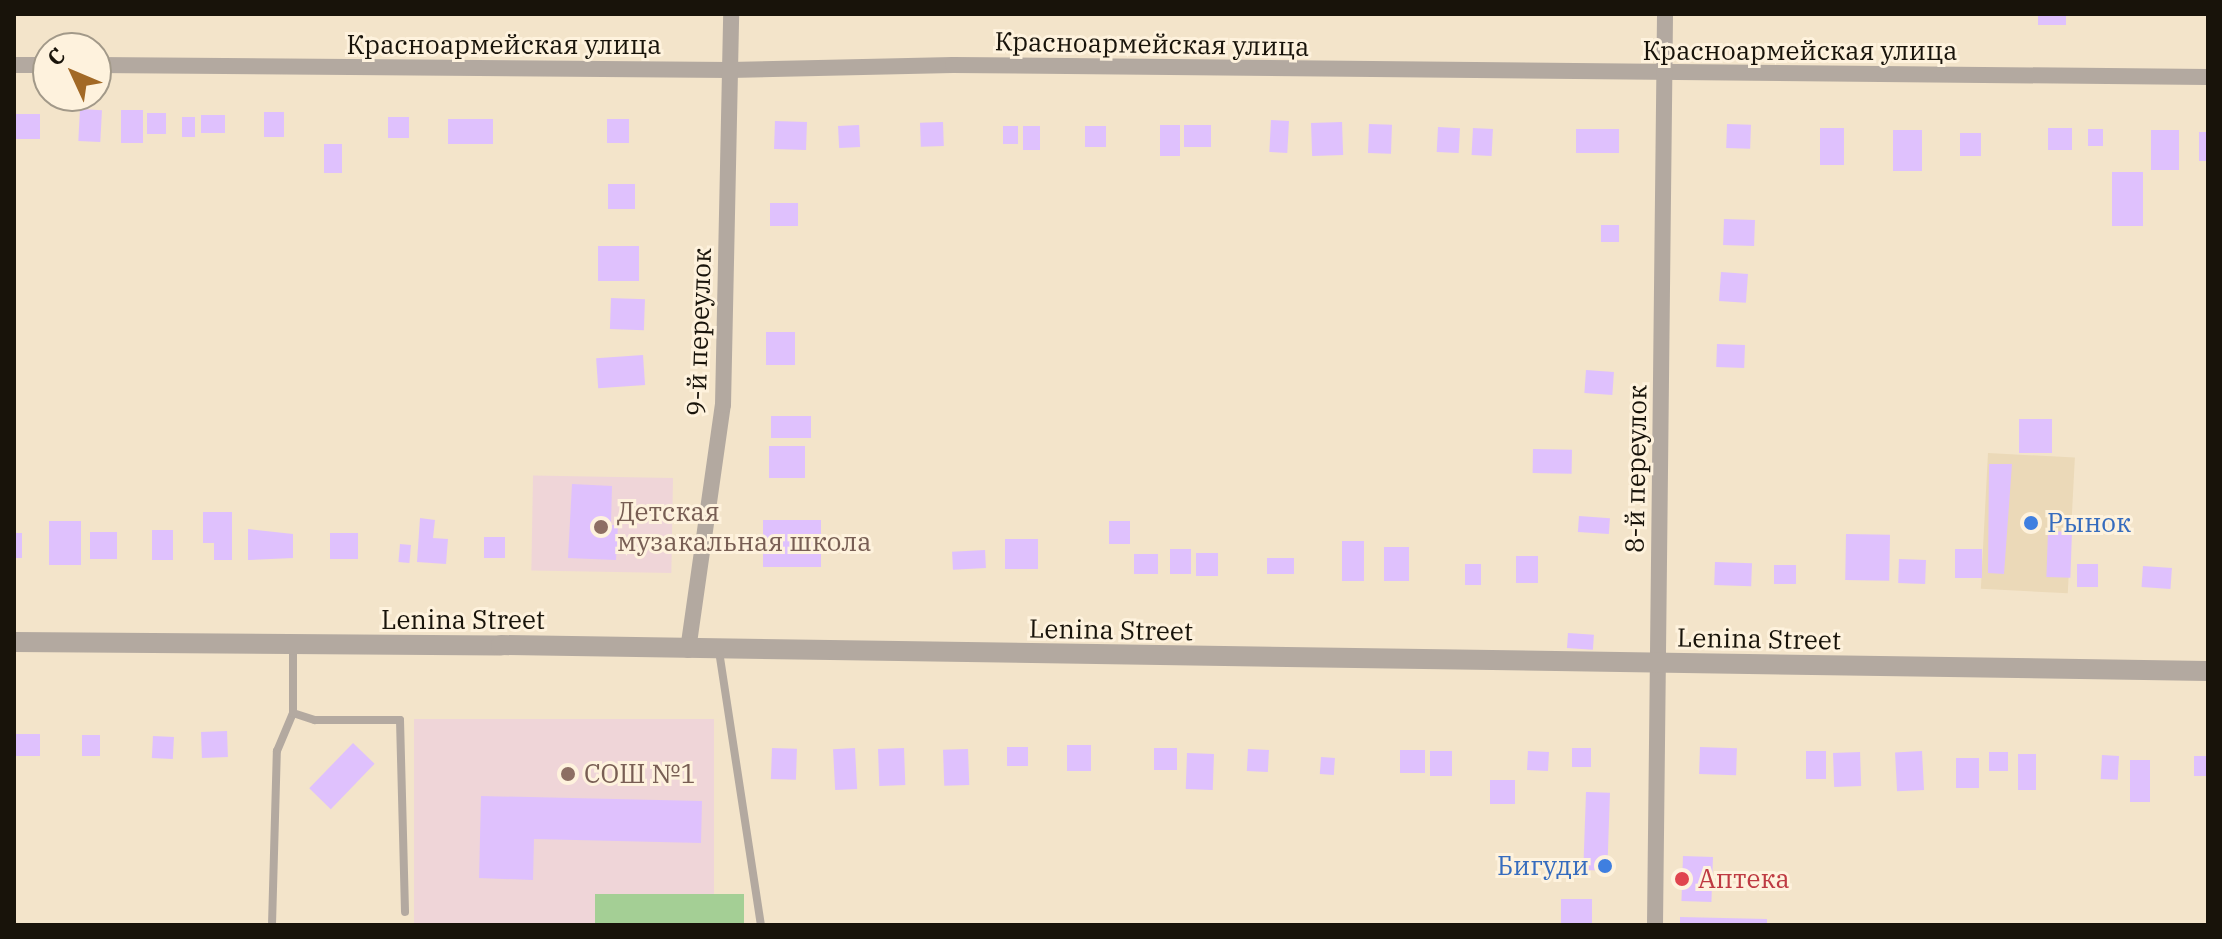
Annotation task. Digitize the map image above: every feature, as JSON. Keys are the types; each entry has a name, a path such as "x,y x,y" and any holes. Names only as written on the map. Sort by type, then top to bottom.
{"street":[{"name":"9-й переулок","path":"688,650 723,405 731,14"},
{"name":"8-й переулок","path":"1655,925 1665,14"},
{"name":"Красноармейская улица","path":"112,65 730,70 953,65 2208,77"},
{"name":"Lenina Street","path":"14,642 2208,671"}],"lane":[{"path":"272,925 277,751 293,713 293,646"},
{"path":"719,651 761,925"},
{"path":"293,713 315,720 400,720 405,912"}],"shaded area":[{"name":"Рынок","path":"1988,453 2075,458 2068,593 1981,589"},
{"name":"Детская музакальная школа","path":"533,476 673,478 671,573 531,571"},
{"name":"СОШ №1","path":"414,719 714,719 714,925 414,925"}],"green space":[{"path":"595,894 744,894 744,925 595,925"}],"building":[{"path":"2038,14 2066,14 2066,25 2038,25"},
{"path":"121,110 143,110 143,143 121,143"},
{"path":"80,112 102,112 100,142 78,141"},
{"path":"264,112 284,112 284,137 264,137"},
{"path":"147,113 166,113 166,134 147,134"},
{"path":"16,114 40,114 40,139 16,139"},
{"path":"201,115 225,115 225,133 201,133"},
{"path":"182,117 195,117 195,137 182,137"},
{"path":"388,117 409,117 409,138 388,138"},
{"path":"448,119 493,119 493,144 448,144"},
{"path":"607,119 629,119 629,143 607,143"},
{"path":"1271,120 1289,121 1287,153 1269,152"},
{"path":"775,121 807,122 806,150 774,149"},
{"path":"943,122 944,146 921,147 920,123"},
{"path":"1342,122 1343,155 1312,156 1311,123"},
{"path":"1369,124 1392,125 1391,154 1368,153"},
{"path":"1727,124 1751,125 1750,149 1726,148"},
{"path":"859,125 860,147 839,148 838,126"},
{"path":"1160,125 1180,125 1180,156 1160,156"},
{"path":"1184,125 1211,125 1211,147 1184,147"},
{"path":"1003,126 1018,126 1018,144 1003,144"},
{"path":"1023,126 1040,126 1040,150 1023,150"},
{"path":"1085,126 1106,126 1106,147 1085,147"},
{"path":"1438,127 1460,128 1459,153 1437,152"},
{"path":"1473,128 1493,129 1492,156 1472,155"},
{"path":"1820,128 1844,128 1844,165 1820,165"},
{"path":"2048,128 2072,128 2072,150 2048,150"},
{"path":"1576,129 1619,129 1619,153 1576,153"},
{"path":"2088,129 2103,129 2103,146 2088,146"},
{"path":"1893,130 1922,130 1922,171 1893,171"},
{"path":"2151,130 2179,130 2179,170 2151,170"},
{"path":"2199,132 2208,132 2208,161 2199,161"},
{"path":"1960,133 1981,133 1981,156 1960,156"},
{"path":"324,144 342,144 342,173 324,173"},
{"path":"2112,172 2143,172 2143,226 2112,226"},
{"path":"608,184 635,184 635,209 608,209"},
{"path":"770,203 798,203 798,226 770,226"},
{"path":"1724,219 1755,220 1754,246 1723,245"},
{"path":"1601,225 1619,225 1619,242 1601,242"},
{"path":"598,246 639,246 639,281 598,281"},
{"path":"1721,272 1748,274 1746,303 1719,301"},
{"path":"611,298 645,299 644,330 610,329"},
{"path":"766,332 795,332 795,365 766,365"},
{"path":"1717,344 1745,345 1744,368 1716,367"},
{"path":"643,355 645,385 598,388 596,358"},
{"path":"1586,370 1614,372 1612,395 1584,393"},
{"path":"771,416 811,416 811,438 771,438"},
{"path":"2019,419 2052,419 2052,453 2019,453"},
{"path":"769,446 805,446 805,478 769,478"},
{"path":"1533,449 1572,450 1572,474 1533,473"},
{"path":"1989,464 2012,464 2004,574 1988,573"},
{"path":"572,484 612,486 611,525 618,525 616,560 568,558"},
{"path":"203,512 232,512 232,560 214,560 214,543 203,543"},
{"path":"1579,516 1610,518 1609,534 1578,532"},
{"path":"420,518 435,520 433,538 448,539 446,564 417,562"},
{"path":"763,520 821,520 821,567 763,567"},
{"path":"49,521 81,521 81,565 49,565"},
{"path":"1109,521 1130,521 1130,544 1109,544"},
{"path":"248,529 293,534 293,558 248,560"},
{"path":"152,530 173,530 173,560 152,560"},
{"path":"2048,531 2072,532 2070,578 2046,577"},
{"path":"90,532 117,532 117,559 90,559"},
{"path":"14,533 22,533 22,558 14,558"},
{"path":"330,533 358,533 358,559 330,559"},
{"path":"1846,534 1890,535 1889,581 1845,580"},
{"path":"484,537 505,537 505,558 484,558"},
{"path":"1005,539 1038,539 1038,569 1005,569"},
{"path":"1342,541 1364,541 1364,581 1342,581"},
{"path":"400,544 411,545 409,563 398,562"},
{"path":"1384,547 1409,547 1409,581 1384,581"},
{"path":"1170,549 1191,549 1191,574 1170,574"},
{"path":"1955,549 1982,549 1982,578 1955,578"},
{"path":"985,550 986,568 953,570 952,552"},
{"path":"1196,553 1218,553 1218,576 1196,576"},
{"path":"1134,554 1158,554 1158,574 1134,574"},
{"path":"1516,556 1538,556 1538,583 1516,583"},
{"path":"1267,558 1294,558 1294,574 1267,574"},
{"path":"1899,559 1926,560 1925,584 1898,583"},
{"path":"1715,562 1752,563 1751,586 1714,585"},
{"path":"1465,564 1481,564 1481,585 1465,585"},
{"path":"2077,564 2098,564 2098,587 2077,587"},
{"path":"1774,565 1796,565 1796,584 1774,584"},
{"path":"2143,566 2172,568 2170,589 2142,587"},
{"path":"1568,633 1594,635 1593,650 1567,648"},
{"path":"227,731 228,757 202,758 201,732"},
{"path":"14,734 40,734 40,756 14,756"},
{"path":"82,735 100,735 100,756 82,756"},
{"path":"153,736 174,737 173,759 152,758"},
{"path":"353,743 375,764 331,809 309,788"},
{"path":"1067,745 1091,745 1091,771 1067,771"},
{"path":"1007,747 1028,747 1028,766 1007,766"},
{"path":"1700,747 1737,748 1736,775 1699,774"},
{"path":"772,748 797,749 796,780 771,779"},
{"path":"855,748 857,789 835,790 833,749"},
{"path":"904,748 905,785 879,786 878,749"},
{"path":"1154,748 1177,748 1177,770 1154,770"},
{"path":"1572,748 1591,748 1591,767 1572,767"},
{"path":"968,749 969,785 944,786 943,750"},
{"path":"1248,749 1269,750 1268,772 1247,771"},
{"path":"1400,750 1425,750 1425,773 1400,773"},
{"path":"1430,751 1452,751 1452,776 1430,776"},
{"path":"1528,751 1549,752 1548,771 1527,770"},
{"path":"1806,751 1826,751 1826,779 1806,779"},
{"path":"1922,751 1924,790 1897,791 1895,752"},
{"path":"1860,752 1861,786 1834,787 1833,753"},
{"path":"1989,752 2008,752 2008,771 1989,771"},
{"path":"1187,753 1214,754 1213,790 1186,789"},
{"path":"2018,754 2036,754 2036,790 2018,790"},
{"path":"2102,755 2119,756 2118,780 2101,779"},
{"path":"2194,756 2208,756 2208,776 2194,776"},
{"path":"1321,757 1335,758 1334,775 1320,774"},
{"path":"1956,758 1979,758 1979,788 1956,788"},
{"path":"2130,760 2150,760 2150,802 2130,802"},
{"path":"1490,780 1515,780 1515,804 1490,804"},
{"path":"1586,792 1610,793 1607,871 1583,870"},
{"path":"481,796 702,801 701,843 534,839 533,880 479,878"},
{"path":"1683,856 1713,857 1711,902 1681,901"},
{"path":"1561,899 1592,899 1592,925 1561,925"},
{"path":"1680,917 1767,919 1767,925 1680,925"}],"place":[{"name":"Рынок","path":"2031,523"},
{"name":"Детская музакальная школа","path":"601,527"},
{"name":"СОШ №1","path":"568,774"},
{"name":"Бигуди","path":"1605,866"},
{"name":"Аптека","path":"1682,879"}]}
